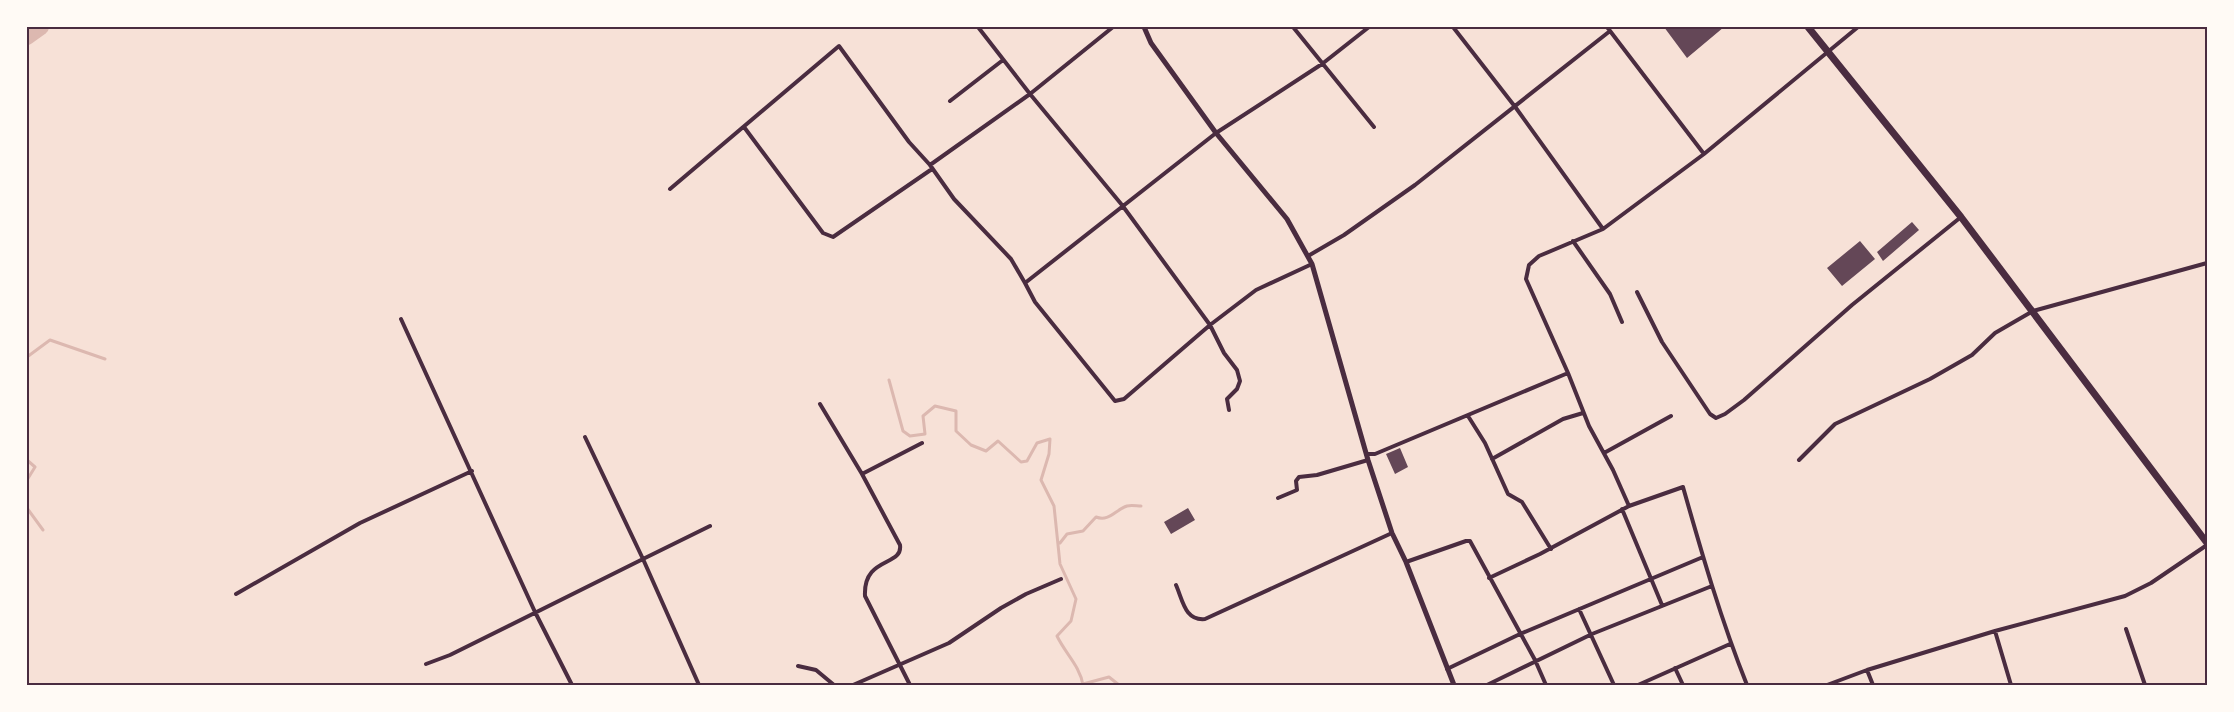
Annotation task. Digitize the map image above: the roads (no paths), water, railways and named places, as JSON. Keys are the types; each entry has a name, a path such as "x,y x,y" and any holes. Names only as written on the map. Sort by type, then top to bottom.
{"highway":[{"path":"1808,27 1961,216 2207,544"}],"street":[{"path":"978,27 1122,205 1210,325 1224,353 1237,369 1240,381 1237,389 1227,399 1229,410"},
{"path":"744,127 823,233 830,237 931,167 1030,94 1113,27"},
{"path":"1144,27 1151,43 1216,133 1287,219 1312,264 1367,457 1392,533 1406,562 1454,685"},
{"path":"1293,27 1374,126"},
{"path":"1025,283 1216,133 1322,64 1369,27"},
{"path":"1453,27 1516,108 1603,229"},
{"path":"1629,506 1583,413 1568,373 1526,279 1529,265 1539,256 1603,229 1704,154 1858,27"},
{"path":"1308,256 1344,235 1415,185 1516,108 1609,29 1704,154"},
{"path":"670,189 839,46 954,199 1011,259 1035,302 1115,401 1124,399 1210,325 1256,290 1312,264"},
{"path":"950,101 1003,60"},
{"path":"1636,292 1667,350 1704,406 1716,418 1744,400 1852,305 1961,216"},
{"path":"1573,241 1610,294 1622,322"},
{"path":"1799,460 1835,424 1972,355 1995,333 2033,311 2207,263"},
{"path":"401,319 535,612 572,685"},
{"path":"1278,498 1297,490 1296,481 1299,477 1317,475 1375,454 1568,373"},
{"path":"820,404 862,474 900,545 901,551 898,556 870,572 864,584 865,596 910,685"},
{"path":"1492,459 1563,419 1583,413"},
{"path":"1468,416 1508,494 1522,502 1551,549"},
{"path":"1604,453 1671,416"},
{"path":"585,437 699,685"},
{"path":"862,474 922,443"},
{"path":"236,594 360,523 472,471"},
{"path":"1489,578 1551,549 1622,509 1683,487 1712,586 1747,685"},
{"path":"1622,509 1662,605"},
{"path":"426,663 450,655 710,526"},
{"path":"1176,585 1189,616 1196,620 1205,618 1392,533"},
{"path":"1406,562 1470,541 1535,660 1546,685"},
{"path":"1827,685 1868,670 1995,632 2125,596 2151,583 2207,544"},
{"path":"1447,669 1520,634 1703,557"},
{"path":"853,685 950,643 1001,608 1061,579"},
{"path":"1487,685 1592,634 1712,586"},
{"path":"1579,609 1614,685"},
{"path":"2126,629 2145,685"},
{"path":"1995,632 2011,685"},
{"path":"1638,685 1731,644"},
{"path":"798,666 816,670 834,685"},
{"path":"1675,668 1683,685"},
{"path":"1868,670 1873,685"}],"waterway":[{"path":"27,37 41,27"},
{"path":"27,357 50,340 105,359"},
{"path":"889,380 903,431 910,436 925,434 923,416 935,406 956,411 956,431 971,445 986,451 998,441 1021,462 1027,461 1037,443 1050,439 1049,454 1041,480 1054,506 1060,564 1076,599 1071,621 1057,636 1079,672 1083,685"},
{"path":"27,460 35,467 27,480"},
{"path":"1060,543 1067,534 1083,531 1096,517 1108,517 1127,506 1141,506"},
{"path":"27,508 43,530"},
{"path":"1083,684 1109,677 1119,685"}]}
